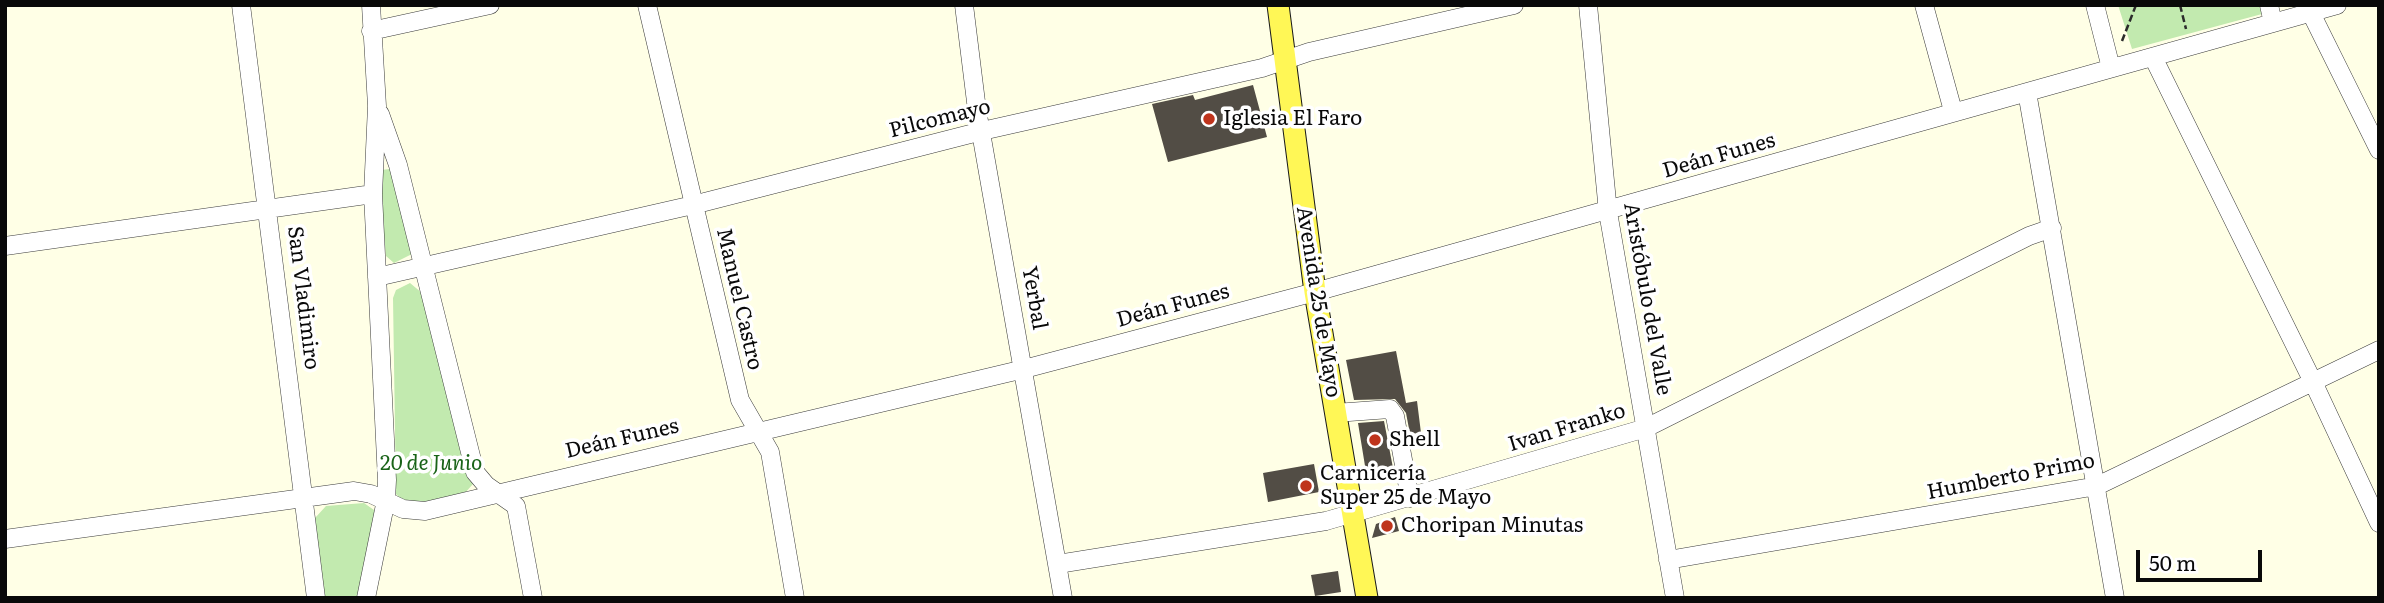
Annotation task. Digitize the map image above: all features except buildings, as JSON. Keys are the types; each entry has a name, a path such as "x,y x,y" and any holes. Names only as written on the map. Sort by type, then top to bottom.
{"main road":[{"name":"Avenida 25 de Mayo","path":"1278,5 1315,292 1367,598"}],"street":[{"name":"San Vladimiro","path":"241,5 316,598"},
{"path":"366,598 386,500 373,194 377,106 371,5"},
{"path":"371,31 490,5"},
{"name":"Manuel Castro","path":"647,5 740,400 770,452 795,598"},
{"name":"Yerbal","path":"964,5 982,131 1063,598"},
{"name":"Pilcomayo","path":"377,277 693,205 982,131 1262,68 1309,52 1514,5"},
{"name":"Aristóbulo del Valle","path":"1588,5 1608,212 1675,598"},
{"path":"1924,5 1953,111"},
{"path":"2095,5 2111,68"},
{"path":"2269,5 2273,23"},
{"name":"Deán Funes","path":"5,539 355,491 386,500 403,509 425,511 1024,369 1315,292 1608,212 1953,111 2337,5"},
{"path":"2311,13 2379,150"},
{"path":"2153,57 2314,384 2379,523"},
{"path":"2027,92 2115,598"},
{"path":"377,106 398,165 475,472 496,493 510,500 519,514 533,598"},
{"path":"5,246 373,194"},
{"name":"Ivan Franko","path":"1058,564 1352,514 1646,428 2029,236 2052,228"},
{"name":"Humberto Primo","path":"1668,560 2097,486 2314,384 2379,350"},
{"path":"1335,413 1390,409 1395,416 1410,498"}],"path":[{"path":"2111,68 2136,5"},
{"path":"2180,5 2192,47"}],"green space":[{"path":"2118,5 2260,5 2262,14 2132,49"},
{"path":"390,169 395,174 412,254 394,263 386,256 378,175 381,170"},
{"name":"20 de Junio","path":"410,283 422,293 473,484 464,494 414,504 403,501 396,494 393,298 396,290"},
{"path":"364,503 374,510 375,518 358,598 325,598 315,518 326,506"}],"place":[{"name":"Iglesia El Faro","path":"1209,119"},
{"name":"Shell","path":"1375,440"},
{"name":"Carnicería Super 25 de Mayo","path":"1306,486"},
{"name":"Choripan Minutas","path":"1387,526"}]}
